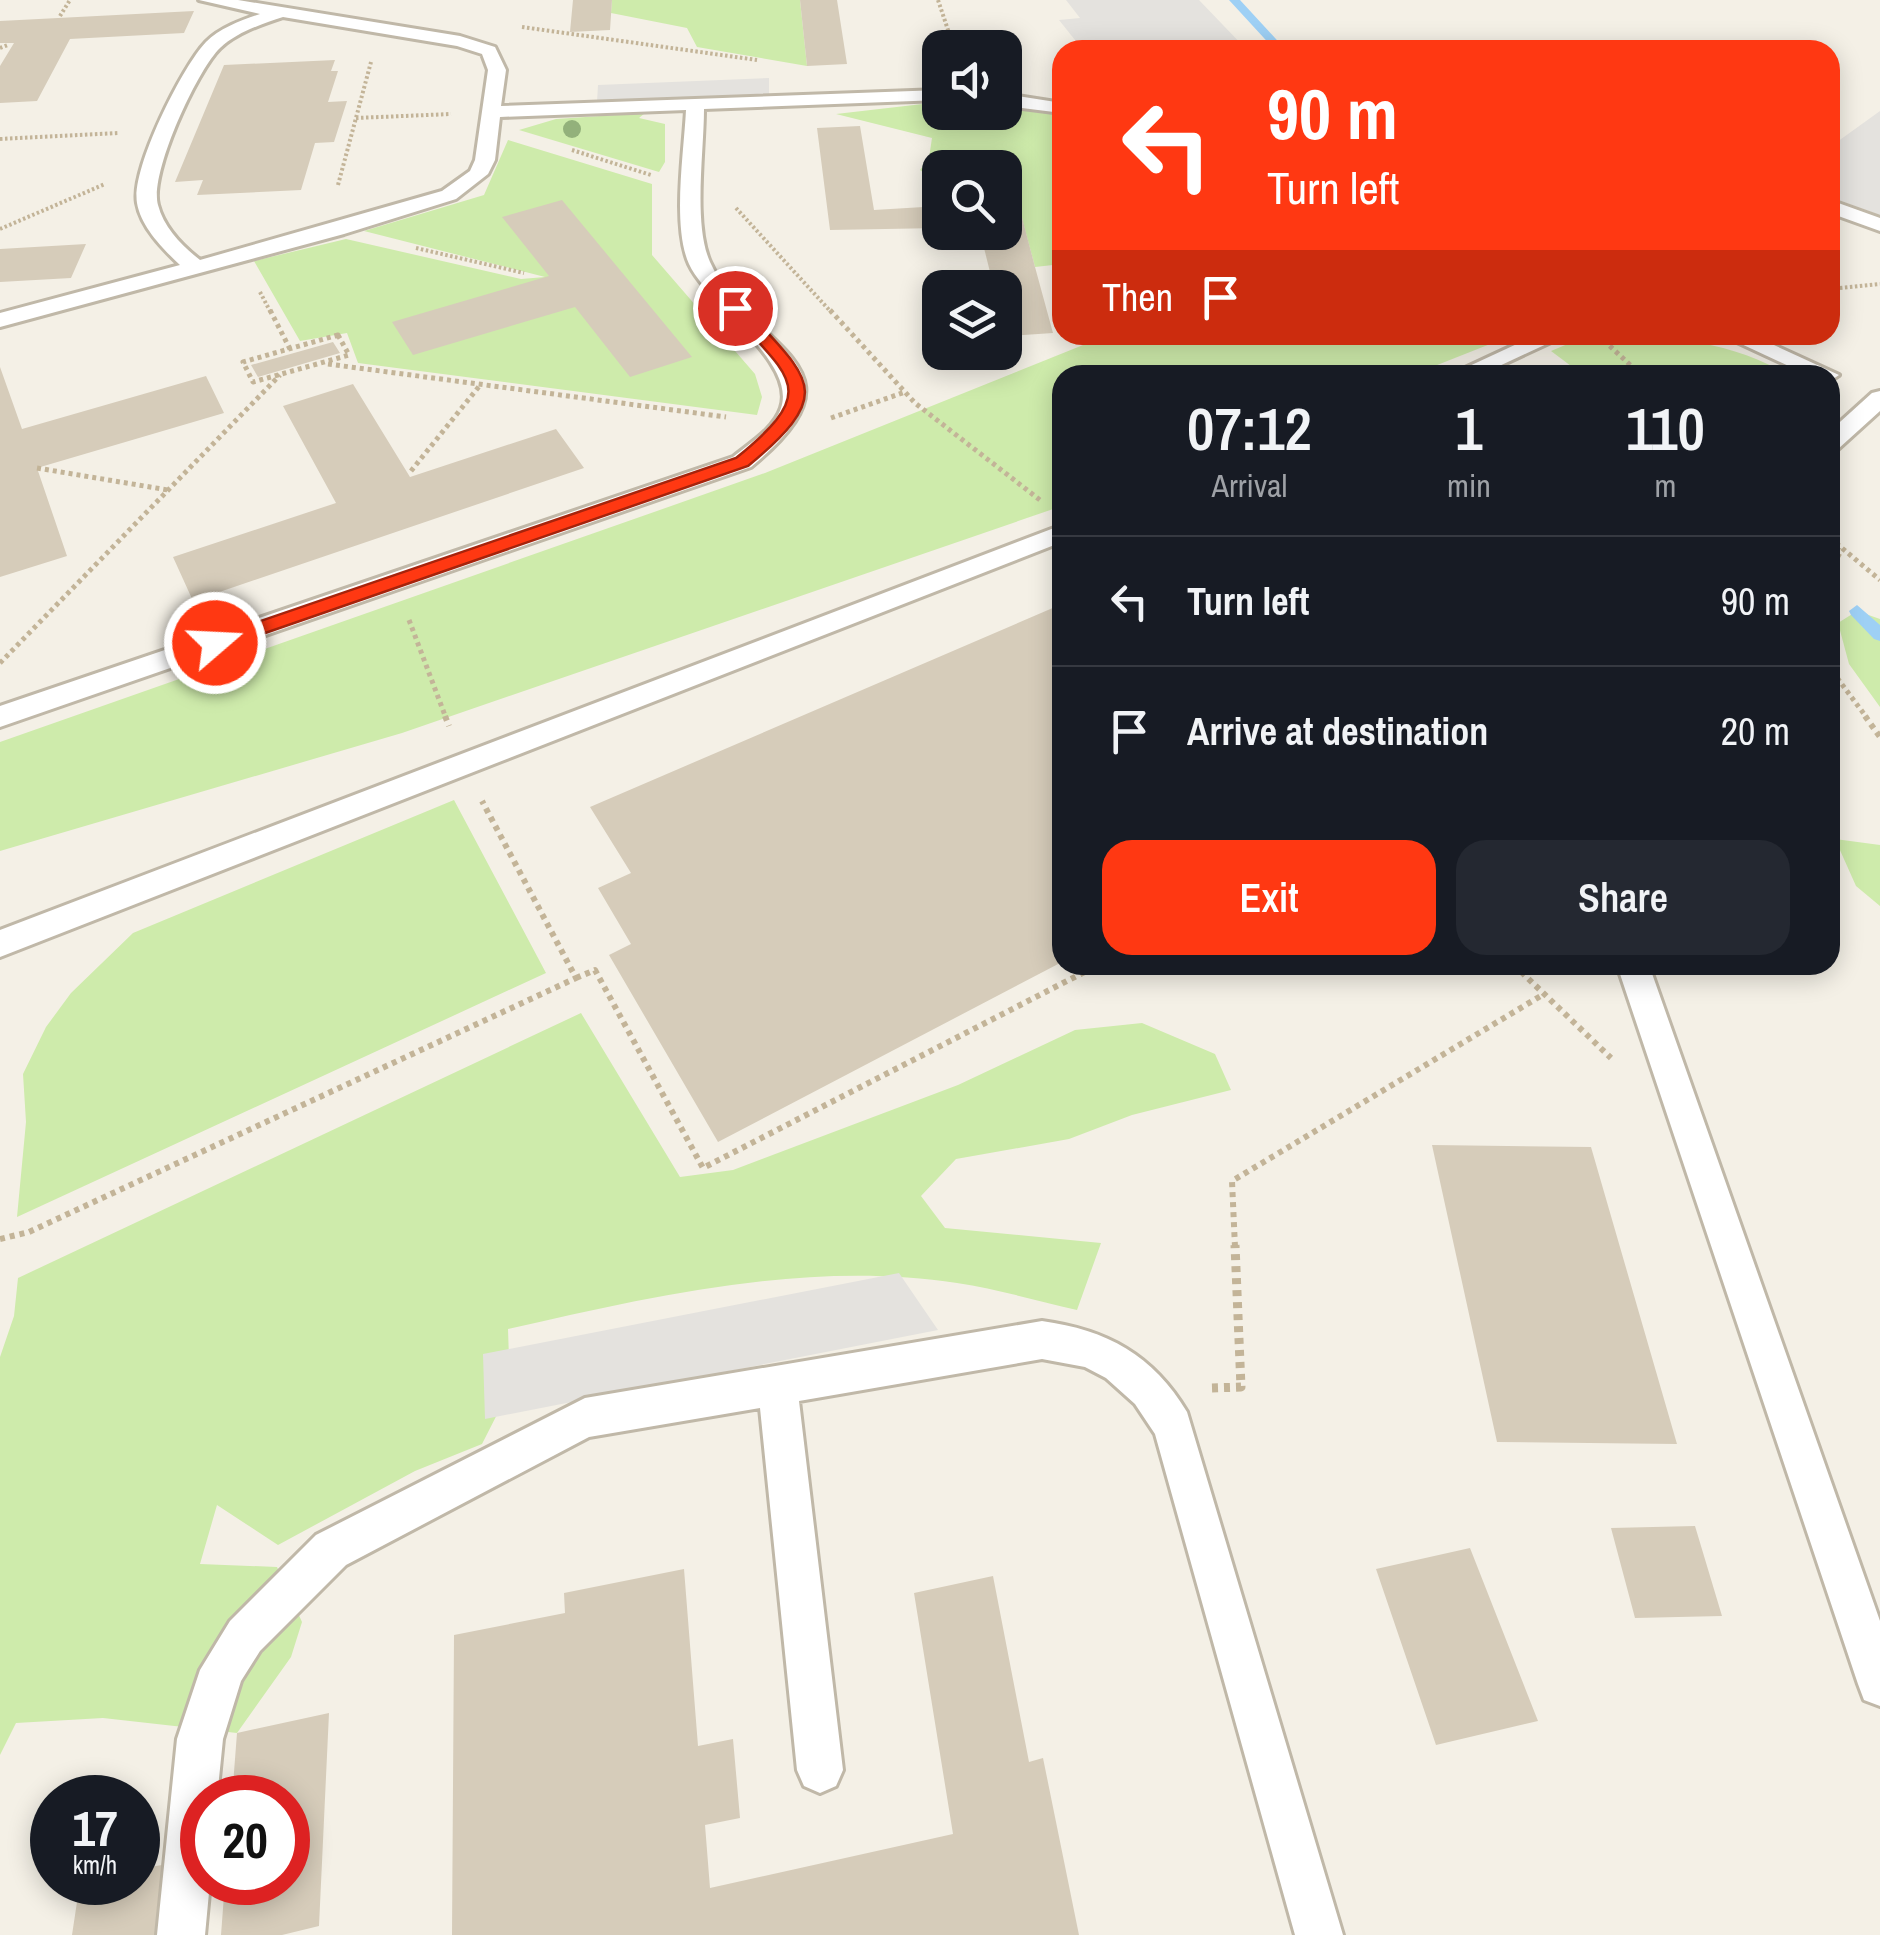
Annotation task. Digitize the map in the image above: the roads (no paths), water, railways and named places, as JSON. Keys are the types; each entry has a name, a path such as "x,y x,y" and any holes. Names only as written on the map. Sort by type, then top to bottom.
{"lane":[{"path":"0,320 428,203 466,185 485,160 496,60 477,45 207,0"},
{"path":"308,16 327,0"},
{"path":"194,267 154,220 146,199 149,174 200,60 242,26 285,12"},
{"path":"492,112 922,95"},
{"path":"0,717 742,462 784,428 793,412 794,376 712,282 696,252 695,102"},
{"path":"1022,102 1052,107"},
{"path":"1840,210 1880,226"},
{"path":"1484,365 1531,345"},
{"path":"1755,345 1802,365"},
{"path":"1840,420 1854,387"},
{"path":"0,944 1052,537"},
{"path":"1636,975 1880,1684"},
{"path":"181,1935 200,1740 222,1670 245,1636 331,1550 585,1418 1042,1340 1078,1344 1106,1356 1155,1392 1173,1426 1319,1935"},
{"path":"777,1384 820,1770"}],"waterway":[{"path":"1234,0 1272,40"},
{"path":"1857,611 1880,635"}]}
